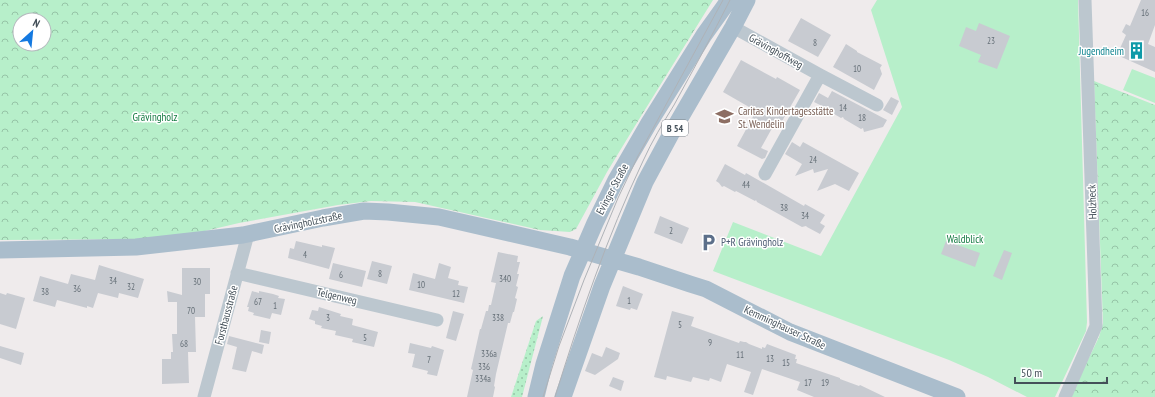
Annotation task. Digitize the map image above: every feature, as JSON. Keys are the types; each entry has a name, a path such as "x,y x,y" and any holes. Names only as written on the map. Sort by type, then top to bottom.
{"main road":[{"name":"Evinger Straße","path":"536,397 544,364 572,276 595,222 620,173 650,123 704,35 729,0"},
{"name":"B 54","path":"563,397 612,260 646,182 672,132 747,0"},
{"name":"Grävingholzstraße","path":"0,251 136,247 248,234 364,211 439,217 582,251 612,260"},
{"name":"Kemminghauser Straße","path":"612,260 639,267 706,289 790,332 957,397"}],"street":[{"name":"Holzheck","path":"1064,397 1096,326 1085,0"},
{"name":"Grävinghoffweg","path":"733,27 820,76 877,105"},
{"path":"765,174 820,76"},
{"name":"Forsthausstraße","path":"204,397 248,234"},
{"name":"Telgenweg","path":"237,273 437,320"}],"green space":[{"name":"Grävingholz","path":"0,0 713,0 607,172 576,229 570,232 540,230 415,202 371,201 338,205 239,223 171,239 0,240"},
{"name":"Waldblick","path":"877,0 1078,0 1087,322 1086,331 1055,397 1027,397 988,377 949,360 713,271 733,222 821,256 902,107 871,10"},
{"path":"1132,69 1155,78 1155,103 1123,90"},
{"path":"1094,81 1155,105 1155,397 1070,397 1099,337 1103,323"},
{"path":"543,316 522,397 511,397 536,321"}],"building":[{"path":"1141,0 1155,0 1155,25 1148,44 1155,47 1155,72 1117,55 1126,35 1122,32 1126,24 1130,26"},
{"path":"801,18 831,35 818,57 788,41"},
{"path":"979,23 1010,36 997,69 978,62 981,55 959,46 966,27 976,31"},
{"path":"846,44 857,52 882,65 880,68 882,74 874,90 833,67"},
{"path":"741,60 800,90 781,123 776,121 761,148 768,151 765,158 762,159 737,146 756,111 723,92"},
{"path":"832,91 887,120 883,127 864,132 863,128 861,129 843,117 841,118 814,102 819,93 828,98"},
{"path":"891,97 899,101 892,115 883,110"},
{"path":"792,142 800,147 803,142 859,173 849,191 835,184 817,191 828,169 814,173 813,169 795,176 802,164 785,154"},
{"path":"725,164 745,175 746,173 804,206 805,204 825,215 820,223 825,226 820,234 806,226 802,227 757,202 756,200 755,201 724,186 722,187 716,181"},
{"path":"660,216 689,228 682,244 654,233"},
{"path":"296,241 322,247 322,245 335,248 329,269 288,258 290,248 294,249"},
{"path":"946,241 980,253 975,267 941,254"},
{"path":"1004,250 1012,253 1002,280 993,276"},
{"path":"498,252 518,256 517,262 520,262 516,286 518,287 515,298 517,299 510,323 508,323 496,374 493,397 467,397 473,370 471,369 480,329 486,311 488,311 489,305 491,305 496,283 491,282"},
{"path":"372,261 392,266 387,284 367,279"},
{"path":"333,263 366,271 362,287 329,279"},
{"path":"439,263 451,267 448,278 459,281 458,285 468,287 464,303 409,290 413,273 435,279"},
{"path":"99,265 144,279 138,298 119,293 118,298 98,293 93,308 87,306 87,308 57,300 55,307 33,301 40,276 68,284 71,274 95,280"},
{"path":"182,268 210,268 210,294 205,294 205,317 195,317 196,352 188,352 189,383 162,384 162,359 171,359 171,352 173,352 172,334 177,334 177,302 168,302 167,291 182,295"},
{"path":"623,286 643,294 637,310 631,308 630,310 616,306"},
{"path":"252,291 273,294 279,296 278,298 285,299 281,315 272,313 270,319 253,315 254,313 248,311 249,307 247,307"},
{"path":"0,293 6,295 7,293 25,298 16,329 0,324"},
{"path":"319,307 341,314 340,316 353,319 352,325 378,332 374,347 352,342 353,339 335,335 336,331 321,328 322,326 315,324 315,321 309,319 312,310 318,311"},
{"path":"453,311 464,314 456,341 446,338"},
{"path":"672,311 694,317 691,326 739,343 740,341 746,342 762,349 762,347 765,348 767,344 796,355 796,363 859,386 860,385 885,397 814,397 797,390 800,382 762,369 753,395 744,392 751,372 727,364 721,382 710,378 709,381 693,377 691,382 667,376 666,380 654,377"},
{"path":"261,330 271,332 269,344 259,342"},
{"path":"229,336 264,345 262,354 252,351 246,372 232,369 237,347 227,344"},
{"path":"410,343 431,348 432,346 444,350 437,376 427,374 428,371 412,367 415,354 408,353"},
{"path":"0,346 24,353 21,365 0,358"},
{"path":"606,347 620,353 618,359 595,375 585,371 592,353 602,357"},
{"path":"613,377 624,381 621,391 609,386"}],"tram line":[{"path":"543,397 559,346 584,280 618,198 638,156 723,0"},
{"path":"555,397 595,277 630,190 650,146 674,105 730,0"}],"place":[{"name":"Jugendheim","path":"1137,51"},
{"name":"Caritas Kindertagesstätte St. Wendelin","path":"725,117"},
{"name":"P+R Grävingholz","path":"708,242"}]}
